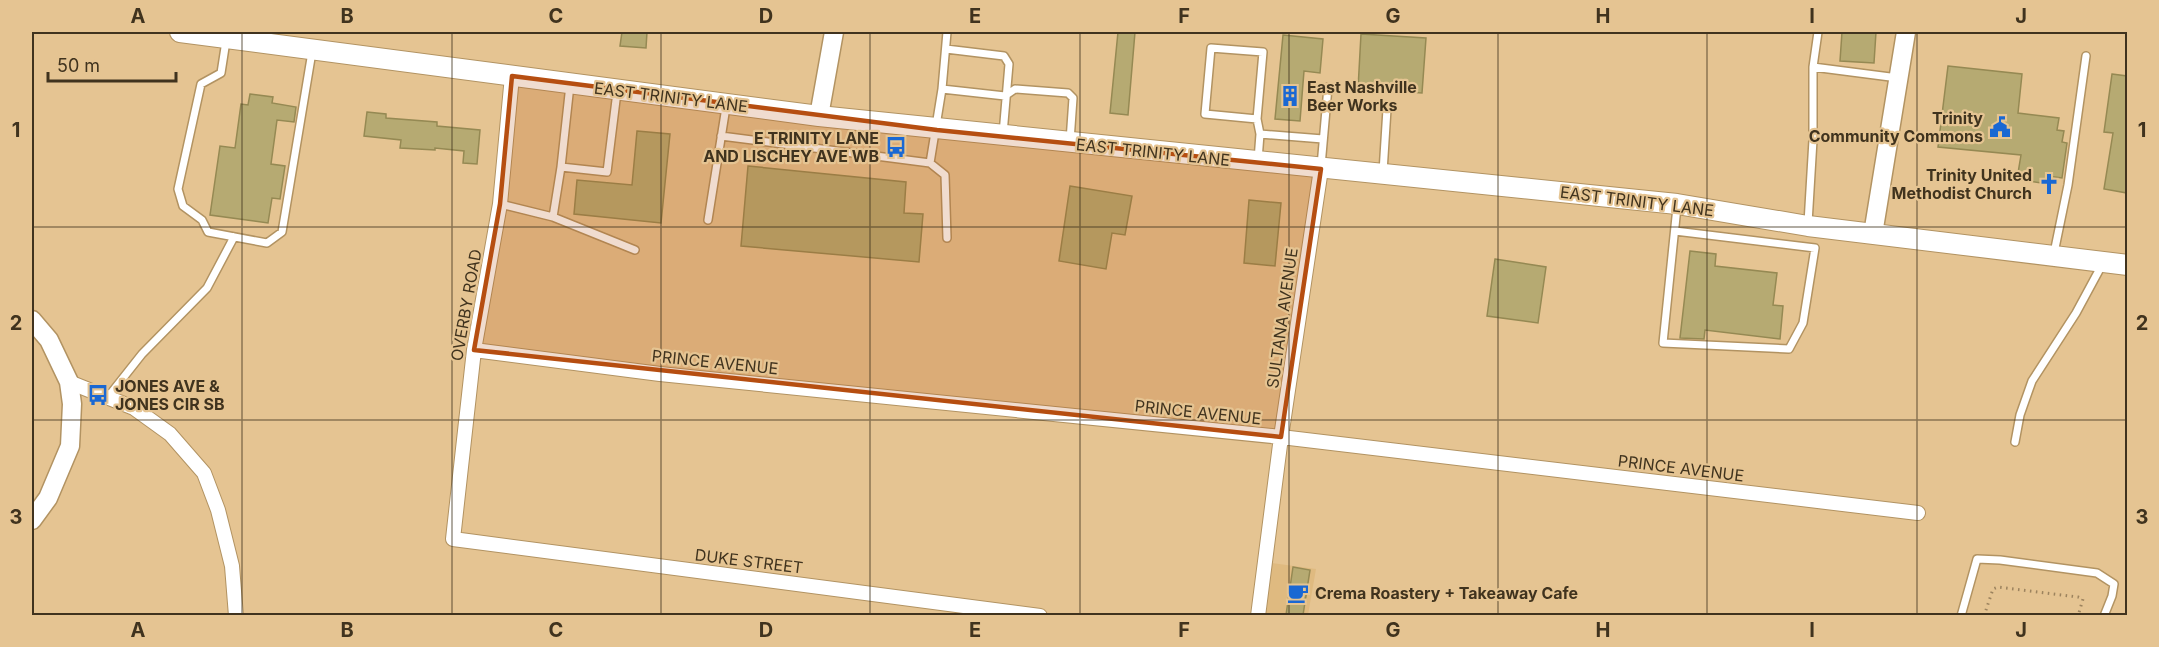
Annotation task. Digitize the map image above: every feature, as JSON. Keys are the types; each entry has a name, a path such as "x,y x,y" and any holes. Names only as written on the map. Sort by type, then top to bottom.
{"main road":[{"name":"EAST TRINITY LANE","path":"180,32 819,116 937,130 1677,204 1808,226 2127,265"}],"street":[{"path":"819,116 834,32"},
{"path":"1873,234 1906,32"},
{"name":"OVERBY ROAD","path":"453,539 474,350 500,204 512,76"},
{"name":"SULTANA AVENUE","path":"1258,615 1281,437 1321,169"},
{"path":"32,320 49,340 69,382 72,404 70,446 48,498 32,520"},
{"name":"PRINCE AVENUE","path":"474,350 660,374 1281,437 1918,513"},
{"path":"69,382 134,408 170,434 204,473 218,510 232,566 236,615"},
{"name":"DUKE STREET","path":"453,539 1040,615"}],"lane":[{"path":"930,163 937,130 947,32"},
{"path":"1808,226 1813,140 1813,67 1818,32"},
{"path":"227,38 221,73 201,84 178,189 183,206 202,220 208,232 267,243 282,232 312,50"},
{"path":"1257,118 1205,114 1211,48 1263,52 1257,118 1260,134 1258,162"},
{"path":"946,49 1004,56 1009,64 1003,136"},
{"path":"2054,256 2068,185 2086,56"},
{"path":"1813,67 1898,78"},
{"path":"553,217 571,84"},
{"path":"1321,169 1328,87"},
{"path":"942,89 1005,96 1015,89 1068,93 1073,98 1070,143"},
{"path":"561,167 607,172 617,90"},
{"path":"708,220 726,104"},
{"path":"1383,173 1387,109"},
{"path":"1260,134 1323,139"},
{"path":"721,136 930,163 945,175 947,238"},
{"path":"500,204 553,217 635,250"},
{"path":"1675,231 1815,248 1803,323 1789,349 1663,343 1677,204"},
{"path":"108,397 141,354 207,288 234,237"},
{"path":"2015,442 2020,415 2032,381 2076,313 2103,262"},
{"path":"1961,615 1977,559 2097,573 2114,584 2104,615"}],"path":[{"path":"1984,615 1993,589 1998,587 2078,597 2083,599 2078,615"}],"highlighted area":[{"path":"512,76 937,130 1321,169 1281,437 474,350 500,204"}],"shaded area":[{"path":"1264,562 1316,569 1308,615 1258,616"}],"building":[{"path":"622,32 647,32 646,48 620,46"},
{"path":"1118,32 1135,32 1128,115 1110,113"},
{"path":"1842,32 1876,32 1874,63 1840,61"},
{"path":"1361,34 1426,38 1422,93 1358,89"},
{"name":"East Nashville Beer Works","path":"1283,35 1323,39 1320,73 1304,71 1300,121 1275,119"},
{"path":"1948,66 2022,74 2018,113 2059,118 2057,130 2064,131 2062,142 2067,143 2062,178 2048,176 2047,184 2017,179 2021,155 1938,147"},
{"path":"2112,74 2127,76 2127,193 2104,189 2113,133 2104,132"},
{"path":"250,94 273,97 272,103 296,107 294,122 277,120 271,164 285,166 280,199 272,198 268,223 210,215 220,146 235,148 241,104 248,105"},
{"path":"367,112 386,114 386,118 437,122 437,126 480,130 477,164 463,163 464,151 400,148 401,140 364,136"},
{"path":"637,131 670,134 661,223 574,214 577,180 632,185"},
{"path":"748,166 906,182 904,213 923,214 919,262 741,246"},
{"path":"1070,186 1132,196 1125,235 1112,233 1106,269 1059,261"},
{"path":"1249,200 1281,203 1275,266 1244,263"},
{"path":"1690,251 1716,254 1715,266 1777,273 1773,305 1783,306 1780,339 1705,330 1704,339 1680,338"},
{"path":"1495,259 1546,267 1538,323 1487,316"},
{"name":"Crema Roastery + Takeaway Cafe","path":"1293,567 1310,570 1303,615 1286,615"}],"place":[{"name":"East Nashville Beer Works","path":"1290,96"},
{"name":"Trinity Community Commons","path":"2000,127"},
{"name":"E TRINITY LANE AND LISCHEY AVE WB","path":"896,147"},
{"name":"Trinity United Methodist Church","path":"2049,184"},
{"name":"JONES AVE & JONES CIR SB","path":"98,395"},
{"name":"Crema Roastery + Takeaway Cafe","path":"1298,593"}]}
